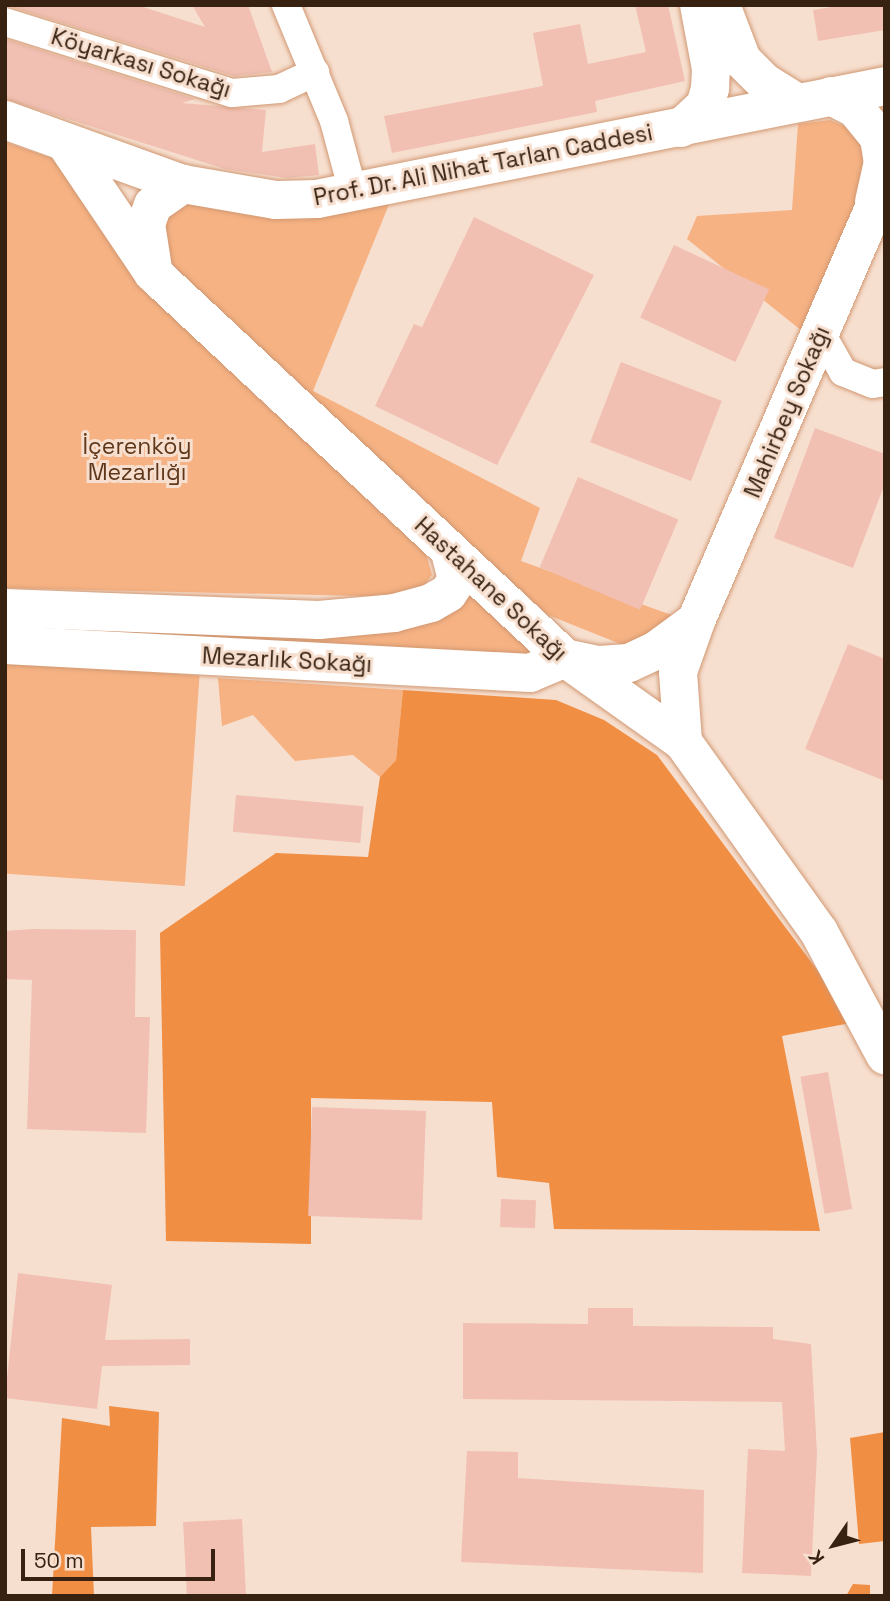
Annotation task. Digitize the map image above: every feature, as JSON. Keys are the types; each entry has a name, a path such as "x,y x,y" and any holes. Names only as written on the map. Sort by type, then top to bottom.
{"main road":[{"path":"681,128 705,106 710,88 711,69 699,5"},
{"path":"722,5 742,60 764,82 794,100"},
{"name":"Prof. Dr. Ali Nihat Tarlan Caddesi","path":"5,120 183,184 276,200 353,192 681,128 794,100 885,86"},
{"name":"Mahirbey Sokağı","path":"682,742 678,672 696,621 880,193 883,162 879,138 855,108 831,96"},
{"name":"Hastahane Sokağı","path":"66,144 153,273 565,658 682,742 819,932 885,1055"},
{"path":"153,273 146,224 153,205 183,184"},
{"name":"Mezarlık Sokağı","path":"5,608 319,621 394,612 431,603 448,593 457,580 450,551"},
{"name":"Mahirbey Sokağı","path":"565,658 599,665 629,663 656,652 696,621"},
{"name":"Mezarlık Sokağı","path":"5,645 530,673 565,658"}],"street":[{"path":"286,5 334,121 353,192"},
{"name":"Köyarkası Sokağı","path":"5,22 232,93 279,89 315,72"},
{"path":"821,333 843,372 873,384 885,382"}],"green space":[{"path":"830,120 851,129 867,150 870,178 802,331 687,239 697,216 792,210 798,124"},
{"name":"İçerenköy Mezarlığı","path":"5,142 57,160 424,546 432,575 422,588 406,597 5,588"},
{"path":"183,199 390,202 313,391 540,508 521,561 680,618 633,649 548,615 280,379 165,270 162,216"},
{"path":"467,593 533,651 516,657 187,640 187,629"},
{"path":"5,662 200,676 185,886 5,874"},
{"path":"218,678 403,690 396,760 380,777 353,755 295,761 253,715 222,726"}],"shaded area":[{"path":"403,690 556,700 604,720 657,755 856,1022 782,1036 820,1231 554,1229 549,1183 497,1177 492,1102 311,1098 311,1244 166,1241 160,933 276,853 368,857 380,777 396,760"},
{"path":"109,1406 159,1412 156,1526 91,1527 94,1596 52,1596 62,1418 110,1426"},
{"path":"885,1432 885,1541 859,1544 850,1438"},
{"path":"853,1584 870,1585 870,1596 846,1596"}],"building":[{"path":"5,5 137,5 205,27 192,5 248,5 272,72 234,76"},
{"path":"635,5 668,5 685,81 595,101 597,112 392,153 384,116 543,86 533,33 580,24 588,64 646,52"},
{"path":"844,5 885,5 885,30 818,41 813,10"},
{"path":"5,39 195,99 182,103 266,110 262,152 315,144 319,175 288,178 225,169 5,99"},
{"path":"474,217 594,275 497,465 375,406 414,324 422,327"},
{"path":"674,245 769,289 735,362 640,318"},
{"path":"621,362 722,401 691,481 590,442"},
{"path":"815,428 885,454 885,483 853,568 774,538"},
{"path":"578,477 678,520 640,610 540,567"},
{"path":"848,644 885,659 885,781 805,749"},
{"path":"236,795 364,806 360,843 233,832"},
{"path":"136,930 135,1017 150,1017 146,1133 27,1129 32,980 5,979 5,931"},
{"path":"828,1072 852,1209 825,1214 800,1077"},
{"path":"312,1107 426,1111 422,1220 308,1216"},
{"path":"501,1199 536,1200 535,1228 500,1227"},
{"path":"18,1273 112,1285 105,1340 190,1339 190,1365 102,1366 97,1409 5,1398"},
{"path":"588,1308 633,1308 633,1326 773,1327 773,1339 811,1344 817,1453 811,1576 742,1573 748,1449 785,1451 782,1402 463,1399 463,1323 588,1324"},
{"path":"467,1451 518,1452 518,1478 704,1490 703,1573 461,1562"},
{"path":"242,1519 246,1596 187,1596 183,1522"}]}
